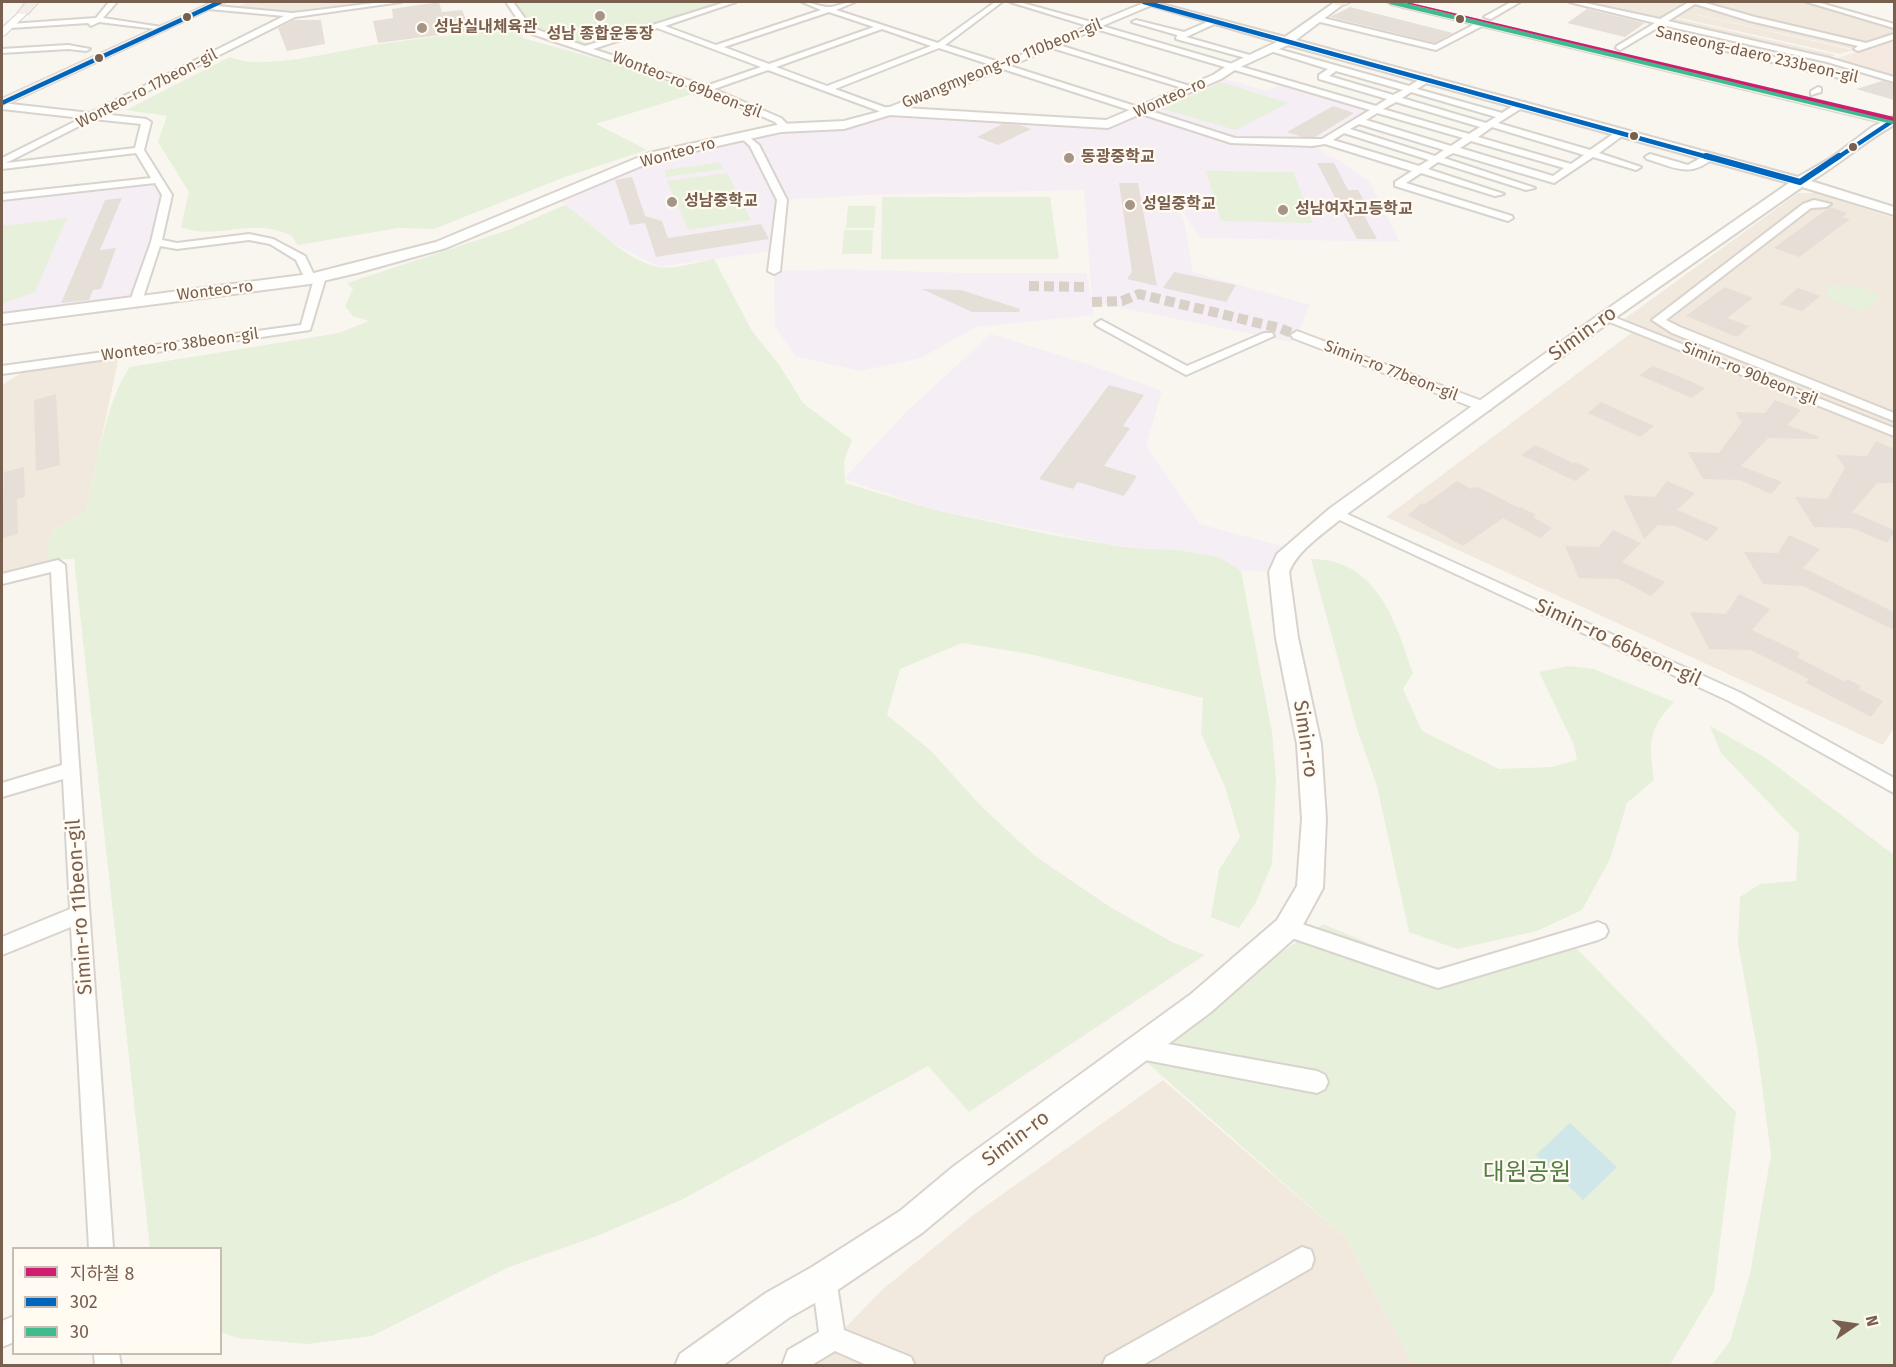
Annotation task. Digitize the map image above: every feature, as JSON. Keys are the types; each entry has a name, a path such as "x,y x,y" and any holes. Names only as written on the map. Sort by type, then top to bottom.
{"main road":[{"path":"24,12 34,2"},
{"path":"1147,2 1522,104 1800,182 1894,211"},
{"name":"Wonteo-ro","path":"2,319 315,278 441,245 654,156 781,128 844,124 882,115 887,111 1098,124 1116,121 1217,77 1234,66 1288,40 1342,2"},
{"path":"1378,2 1398,3 1485,20 1816,91 1894,121"},
{"path":"1421,2 1485,20 1894,121"},
{"path":"2,105 214,4"},
{"path":"1876,130 1894,121"},
{"name":"Simin-ro","path":"692,1365 778,1305 824,1279 911,1222 965,1177 1201,1003 1287,928 1310,888 1314,819 1309,744 1287,638 1279,572 1284,559 1293,549 1336,513 1606,316 1800,182 1836,161 1876,130"}],"street":[{"path":"83,29 98,21 113,2"},
{"path":"214,4 292,15 397,2"},
{"name":"Wonteo-ro 69beon-gil","path":"510,2 529,30 706,89 778,120 783,125 781,128"},
{"path":"586,48 732,2"},
{"path":"805,2 1234,141 1312,143 1326,141 1428,78"},
{"path":"717,47 852,2"},
{"path":"827,89 940,45 999,2"},
{"path":"1013,2 1571,167"},
{"name":"Gwangmyeong-ro 110beon-gil","path":"887,111 1002,66 1147,2"},
{"path":"1319,19 1436,48 1500,9 1516,2"},
{"path":"1573,2 1829,60 1894,80"},
{"path":"1620,48 1660,21 1694,2 1753,19 1868,46"},
{"path":"1811,2 1894,26"},
{"path":"2,33 24,12"},
{"name":"Wonteo-ro 17beon-gil","path":"2,164 292,15"},
{"path":"10,26 98,21 164,28"},
{"path":"1136,22 1183,34 1217,21"},
{"path":"656,26 887,111"},
{"path":"706,89 881,27"},
{"name":"Sanseong-daero 233beon-gil","path":"1647,30 1867,81"},
{"path":"1183,34 1181,38 1250,58"},
{"path":"1829,60 1894,36"},
{"path":"49,48 58,39"},
{"path":"1052,45 1192,88"},
{"path":"1752,55 1764,45"},
{"path":"2,51 49,48 86,49"},
{"path":"1268,50 1503,116"},
{"path":"1335,68 1322,76 1636,167"},
{"path":"1508,218 1398,184 1522,104"},
{"path":"2,105 146,122 139,150 167,195 156,242 136,301"},
{"path":"1359,120 1554,180 1622,132"},
{"path":"1343,130 1530,188"},
{"path":"744,136 754,145 782,200 774,271"},
{"path":"1326,141 1499,194"},
{"path":"1626,174 1666,145"},
{"path":"2,164 139,150"},
{"path":"1650,157 1688,168 1692,168 1709,157"},
{"path":"2,197 157,180"},
{"path":"1826,204 1814,203 1807,206 1658,320 1676,330 1894,417"},
{"path":"156,242 177,246 249,237 273,242 301,258 315,278"},
{"name":"Wonteo-ro 38beon-gil","path":"2,370 306,328 315,278"},
{"name":"Simin-ro 90beon-gil","path":"1606,316 1894,432"},
{"path":"1101,324 1186,371 1268,336"},
{"name":"Simin-ro 77beon-gil","path":"1297,335 1485,406"},
{"name":"Simin-ro 66beon-gil","path":"1336,513 1735,697 1891,778"},
{"name":"Simin-ro 11beon-gil","path":"2,579 58,565 101,1247"},
{"path":"2,790 70,770"},
{"path":"2,946 80,914"},
{"path":"1287,928 1438,979 1598,931"},
{"path":"1140,1049 1317,1082"},
{"path":"1115,1365 1302,1259"},
{"path":"824,1279 833,1338"},
{"path":"795,1365 797,1359 833,1338"},
{"path":"833,1338 902,1365"}],"shaded area":[{"path":"248,2 393,2 293,14 237,7"},
{"path":"1576,2 1688,2 1655,20"},
{"path":"1695,2 1731,13 1698,2 1808,2 1894,27 1894,35 1853,49 1680,11"},
{"path":"1679,11 1853,50 1840,54 1671,16"},
{"path":"1669,17 1836,55 1825,59 1661,21"},
{"path":"1894,39 1894,79 1833,60 1844,56"},
{"path":"1217,77 1267,91 1285,83 1370,108 1310,142 1229,136 1145,110"},
{"path":"1140,110 1234,141 1312,143 1328,156 1337,159 1370,182 1400,242 1200,238 1168,189 1184,220 1193,272 1310,305 1297,335 1291,342 1092,302 1094,315 976,327 921,358 860,371 795,356 775,326 774,271 840,269 967,273 1086,273 1092,300 1084,190 869,195 782,200 771,251 659,267 610,242 565,205 558,196 654,156 781,128 844,125 893,112 1103,124"},
{"path":"157,180 167,195 136,301 2,319 2,197"},
{"path":"1798,193 1816,193 1894,218 1894,429 1623,320"},
{"path":"1634,331 1894,437 1894,728 1883,745 1386,517"},
{"path":"991,334 1088,364 1162,391 1146,446 1200,524 1293,549 1279,572 1241,571 1221,558 1180,550 1131,548 935,510 844,479 906,412"},
{"path":"119,356 86,511 51,532 56,561 2,575 2,385 28,369"},
{"path":"1163,1080 1347,1239 1413,1365 808,1366 882,1290 976,1213"}],"green space":[{"name":"성남 종합운동장","path":"511,2 724,2 586,46 529,30"},
{"path":"503,29 520,30 523,38 630,68 696,93 596,124 647,150 565,177 434,229 398,228 298,245 291,235 267,228 201,232 181,227 189,192 158,142 167,116 126,110 230,57 244,61 280,61 439,36"},
{"path":"1221,82 1288,103 1236,130 1163,109"},
{"path":"720,162 723,169 666,177 665,170"},
{"path":"1206,171 1293,172 1313,223 1221,221"},
{"path":"727,173 751,220 688,230 667,181"},
{"path":"882,197 1050,197 1059,259 881,259"},
{"path":"565,205 620,249 645,263 658,267 670,267 714,259 752,331 780,366 803,403 852,440 844,461 845,483 935,510 1052,535 1131,548 1180,550 1221,558 1241,571 1272,732 1276,779 1272,864 1256,902 1239,928 1211,917 1219,870 1240,837 1225,787 1201,733 1203,698 1030,654 962,643 900,669 887,715 930,750 982,807 1035,856 1110,907 1172,942 1205,955 969,1112 928,1066 681,1200 597,1236 509,1267 372,1336 308,1344 237,1338 222,1332 222,1247 150,1247 74,559 47,560 51,532 86,511 108,416 114,397 130,367 339,333 369,321 353,316 345,306 353,289 347,283 508,230"},
{"path":"848,206 876,206 874,228 846,228"},
{"path":"67,218 35,292 2,304 2,226"},
{"path":"844,230 873,230 872,254 842,254"},
{"path":"1827,284 1863,288 1880,298 1863,312 1830,299 1827,295"},
{"path":"1311,559 1334,562 1352,570 1368,581 1380,596 1399,633 1413,673 1403,689 1422,731 1499,769 1552,767 1577,760 1574,745 1539,672 1568,666 1594,669 1674,702 1654,729 1651,756 1654,780 1627,803 1610,859 1582,910 1537,931 1457,949 1409,932 1377,786 1357,729"},
{"path":"1710,726 1766,758 1894,855 1894,1365 1712,1365 1730,1341 1750,1274 1771,1155 1757,1048 1738,944 1740,897 1760,884 1796,881 1799,834 1721,753"},
{"name":"대원공원","path":"1323,924 1435,971 1575,947 1736,1112 1714,1291 1670,1365 1413,1365 1347,1239 1135,1052"}],"water":[{"path":"1570,1123 1617,1167 1583,1200 1536,1155"}],"building":[{"name":"성남실내체육관","path":"439,2 442,12 462,10 471,31 378,43 373,21 393,18 392,9"},
{"path":"1350,7 1453,33 1435,43 1330,17"},
{"path":"1587,9 1645,23 1625,37 1567,23"},
{"path":"294,20 321,20 325,44 287,51 278,28"},
{"path":"1882,81 1894,84 1894,100 1856,89"},
{"path":"1333,106 1354,113 1315,137 1302,137 1287,132"},
{"path":"1002,124 1020,125 1031,129 998,145 977,137"},
{"name":"성남여자고등학교","path":"1317,163 1334,163 1348,190 1358,190 1366,204 1358,204 1377,239 1357,239"},
{"name":"성남중학교","path":"632,177 645,216 662,221 668,238 761,224 769,239 656,257 645,223 630,225 615,180"},
{"name":"성일중학교","path":"1119,183 1138,183 1157,286 1127,279 1132,272"},
{"path":"122,198 100,250 116,248 101,289 93,290 89,300 61,303 105,200"},
{"path":"1830,207 1847,213 1842,217 1850,219 1799,257 1774,248"},
{"path":"1174,272 1236,285 1226,302 1163,288"},
{"path":"1725,287 1753,298 1727,318 1749,326 1737,337 1686,316"},
{"path":"1798,288 1820,296 1802,311 1779,304"},
{"path":"922,289 961,290 1020,309 1019,312 972,312"},
{"path":"1653,366 1705,388 1692,398 1639,375"},
{"path":"1109,385 1144,395 1123,426 1130,428 1104,466 1137,476 1124,496 1078,482 1073,489 1039,479"},
{"path":"56,394 60,465 36,471 34,400"},
{"path":"1775,400 1801,410 1787,425 1819,437 1818,439 1768,438 1741,466 1782,482 1771,494 1740,480 1703,479 1688,452 1719,453 1742,422 1735,412 1765,413"},
{"path":"1601,402 1654,426 1640,437 1588,413"},
{"path":"1876,441 1894,449 1894,483 1877,483 1852,512 1894,530 1887,543 1852,528 1814,527 1795,497 1827,499 1845,468 1836,455 1867,456"},
{"path":"1535,445 1590,469 1575,481 1521,455"},
{"path":"24,467 25,497 17,499 18,534 2,538 4,472"},
{"path":"1457,481 1471,489 1480,488 1521,507 1552,528 1540,538 1503,518 1463,546 1408,515 1422,503 1425,504"},
{"path":"1667,481 1695,493 1677,510 1719,528 1707,541 1675,526 1658,525 1644,539 1623,495 1655,497"},
{"path":"1613,530 1641,543 1622,562 1665,582 1651,596 1618,579 1579,578 1565,546 1599,547"},
{"path":"1789,535 1820,549 1803,568 1894,612 1894,630 1803,586 1763,584 1744,552 1778,553"},
{"path":"1739,594 1770,609 1752,630 1800,653 1797,657 1845,682 1847,679 1861,686 1859,689 1883,701 1871,717 1806,683 1809,679 1751,650 1709,649 1690,612 1726,614"}],"tunnel":[{"path":"1029,286 1088,287"},
{"path":"1092,302 1122,301 1139,294 1279,328 1297,335"}],"metro line":[{"name":"8","path":"1403,2 1894,119"}],"transit line":[{"name":"302","path":"2,103 220,2"},
{"name":"302","path":"1144,2 1800,182 1894,120"},
{"name":"30","path":"1391,2 1894,122"}],"place":[{"name":"성남 종합운동장","path":"600,16"},
{"name":"성남실내체육관","path":"422,28"},
{"name":"동광중학교","path":"1069,158"},
{"name":"성남중학교","path":"672,202"},
{"name":"성일중학교","path":"1130,205"},
{"name":"성남여자고등학교","path":"1283,210"}]}
